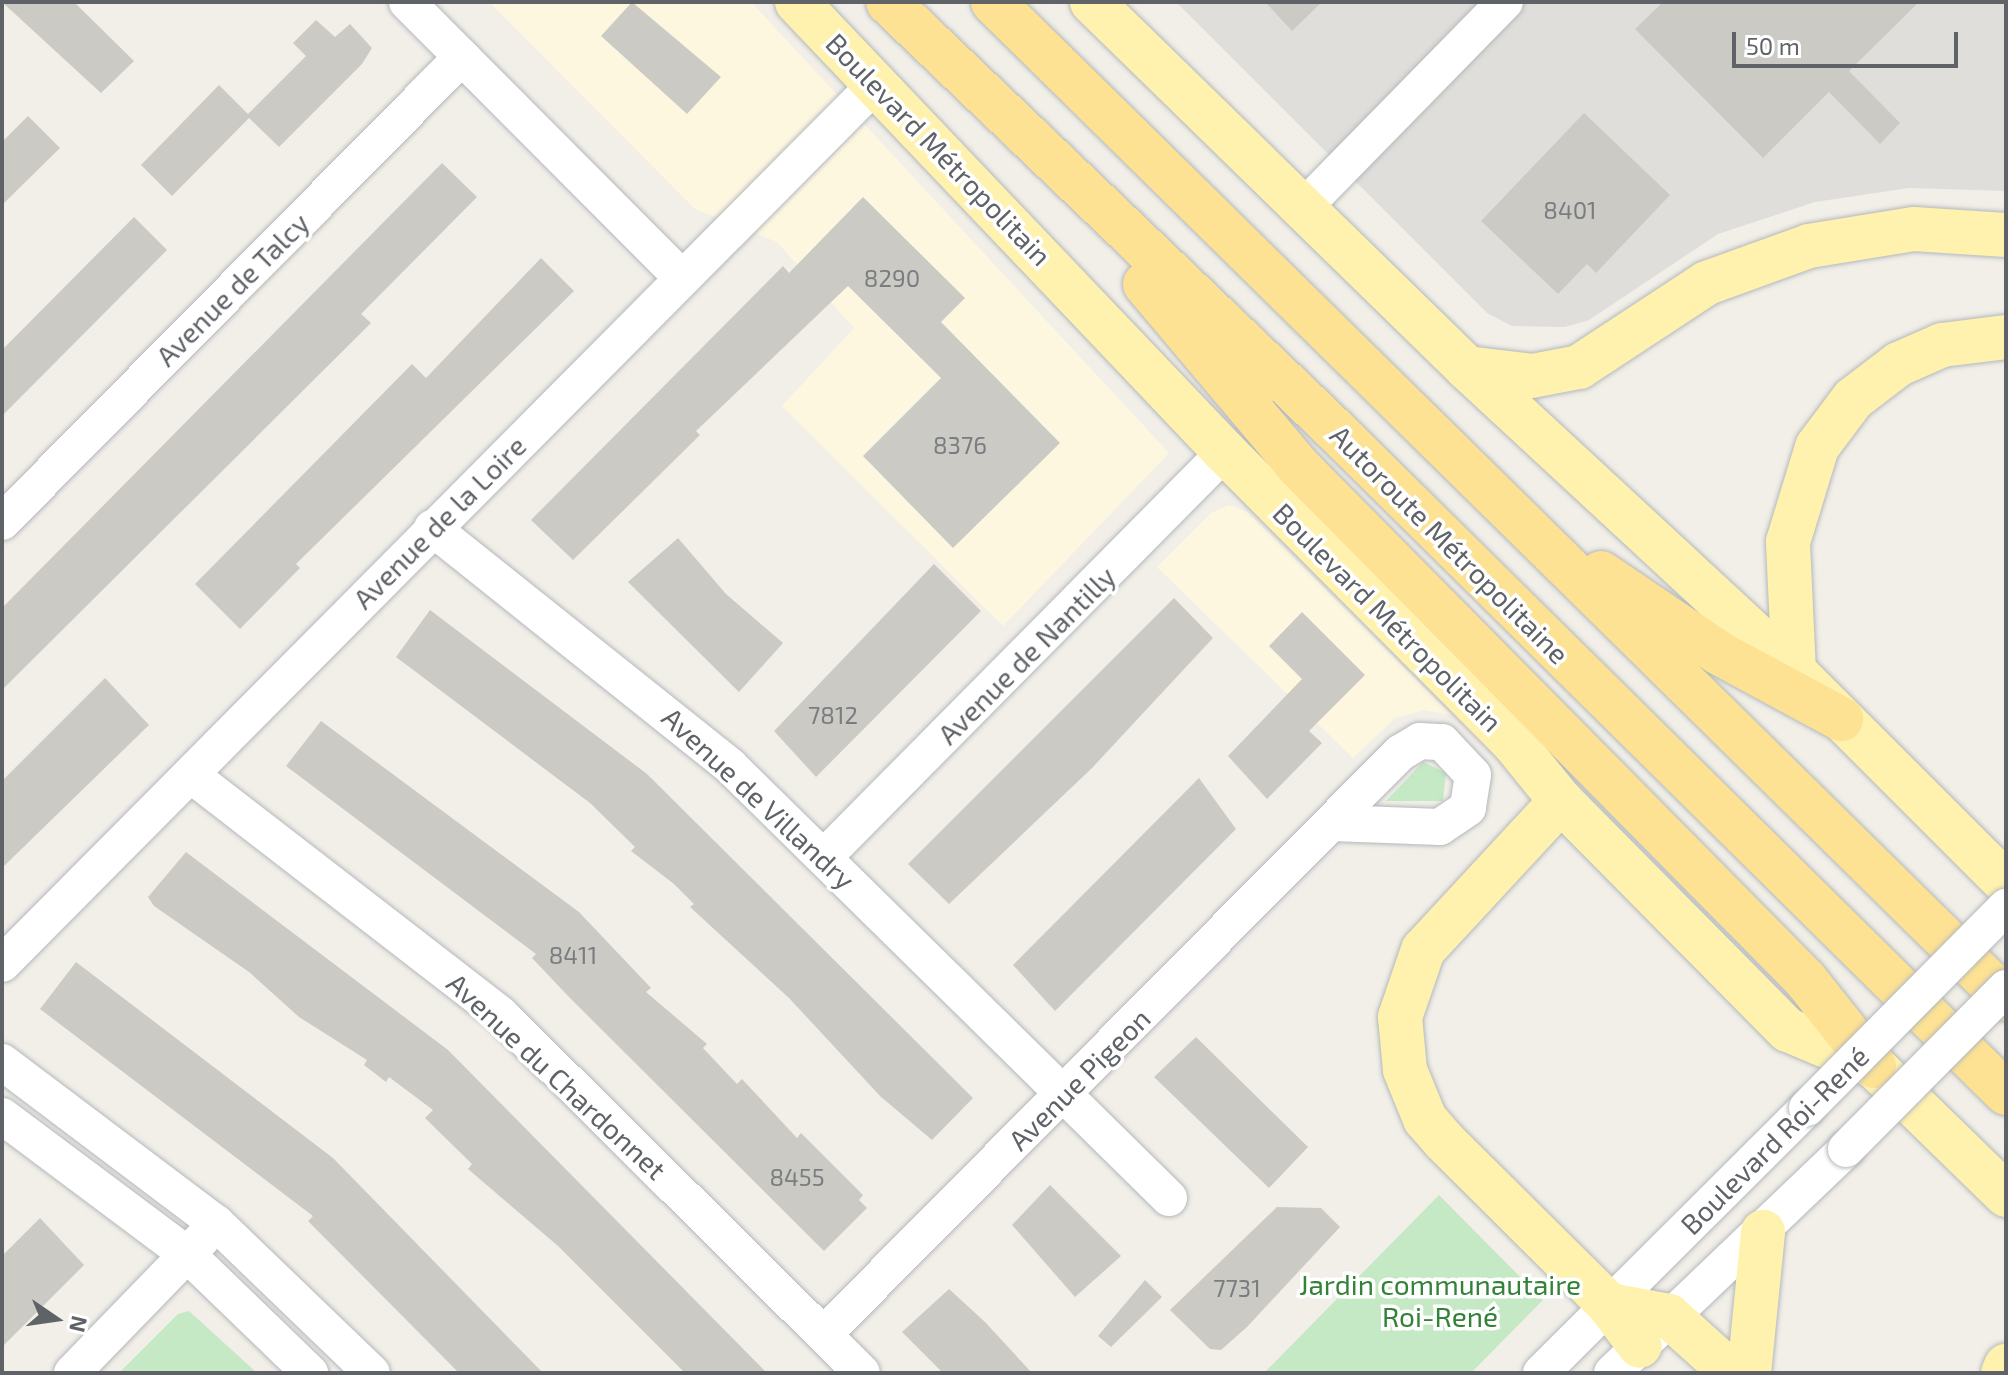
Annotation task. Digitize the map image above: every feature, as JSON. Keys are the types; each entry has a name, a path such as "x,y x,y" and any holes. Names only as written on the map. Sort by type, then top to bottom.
{"highway":[{"name":"Autoroute Métropolitaine","path":"888,2 1010,123 1333,428 2006,1093"},
{"path":"993,2 2006,999"},
{"path":"1010,123 1298,466 1805,979 1874,1066"},
{"path":"1504,506 1719,653 1841,719"}],"main road":[{"name":"Boulevard Métropolitain","path":"797,2 878,82 1225,452 1513,742 1561,801 1788,1030 1874,1066 2006,1195"},
{"path":"1092,2 1467,368 1794,671 2006,883"},
{"path":"1467,368 1532,376 1579,367 1707,283 1809,246 1914,229 2006,235"},
{"path":"1794,671 1788,542 1817,447 1853,399 1899,364 1942,345 2006,337"},
{"path":"1561,801 1423,950 1405,992 1401,1044 1405,1070 1425,1119 1609,1305 1643,1352 1732,1373"},
{"path":"1749,1373 1763,1232"},
{"path":"2003,1373 2006,1366"}],"street":[{"path":"407,2 681,277"},
{"path":"1302,209 1505,2"},
{"name":"Avenue de Talcy","path":"2,522 462,57"},
{"name":"Avenue de la Loire","path":"2,964 878,82"},
{"name":"Avenue de Nantilly","path":"825,856 1225,452"},
{"name":"Avenue de Villandry","path":"432,528 638,687 825,856 1060,1097 1169,1198"},
{"name":"Avenue du Chardonnet","path":"191,775 501,1015 862,1373"},
{"name":"Avenue Pigeon","path":"824,1334 1333,823"},
{"name":"Boulevard Roi-René","path":"1541,1373 2006,907"},
{"name":"Boulevard Roi-René","path":"1643,1352 2006,988"},
{"path":"2,1062 216,1223 372,1373"},
{"path":"2,1116 188,1255 310,1373"},
{"path":"72,1373 216,1223"}],"shaded area":[{"path":"489,2 751,2 1169,453 1003,626 782,406 854,328 777,242 695,209"},
{"path":"1176,2 2006,2 2006,191 1909,188 1815,202 1718,234 1589,320 1565,327 1512,326 1487,313"},
{"path":"1229,505 1247,512 1452,715 1424,710 1395,718 1353,758 1157,567 1211,513"}],"green space":[{"path":"1423,762 1446,773 1443,801 1386,801"},
{"name":"Jardin communautaire Roi-René","path":"1439,1195 1543,1300 1471,1373 1264,1373"},
{"path":"189,1311 257,1373 119,1373 178,1314"}],"building":[{"path":"2,2 74,2 134,61 101,93"},
{"path":"632,2 721,77 687,114 601,36"},
{"path":"1265,2 1322,2 1292,31"},
{"path":"1663,2 1919,2 1849,71 1900,123 1880,144 1829,92 1763,158 1635,29"},
{"path":"316,20 335,37 350,24 372,48 362,64 279,147 249,118 172,196 141,165 219,85 248,114 306,56 293,43"},
{"path":"1584,113 1670,195 1596,273 1587,264 1558,294 1481,221"},
{"path":"28,116 60,148 2,205 2,142"},
{"path":"442,163 477,197 361,314 371,323 2,690 2,608"},
{"path":"863,197 965,298 941,322 1060,443 953,548 863,456 941,378 848,286 696,431 700,435 573,560 531,520 783,266 789,273"},
{"path":"134,217 167,250 2,416 2,350"},
{"path":"541,258 574,291 296,564 300,568 240,629 195,584 412,364 426,378"},
{"path":"678,538 726,594 783,643 739,692 628,582"},
{"path":"934,564 981,611 816,777 774,731"},
{"path":"1174,598 1213,638 1092,768 949,904 908,864"},
{"path":"430,610 647,774 973,1098 932,1140 880,1096 789,998 690,907 694,904 674,884 631,851 635,847 590,803 396,657"},
{"path":"1302,612 1365,675 1309,731 1322,743 1267,799 1228,756 1302,679 1269,646"},
{"path":"105,678 149,725 2,868 2,781"},
{"path":"321,721 579,912 651,988 646,992 707,1044 703,1048 737,1084 742,1079 797,1138 801,1133 863,1195 859,1200 867,1208 824,1251 569,997 532,958 536,954 286,766"},
{"path":"1199,778 1236,829 1055,1011 1013,965"},
{"path":"186,852 448,1050 767,1373 685,1373 558,1246 468,1169 472,1164 425,1118 433,1110 389,1077 386,1082 364,1065 367,1060 299,1017 249,972 154,906 148,897"},
{"path":"76,962 333,1158 543,1373 459,1373 308,1221 313,1216 40,1009"},
{"path":"1196,1037 1308,1147 1269,1188 1154,1077"},
{"path":"1050,1185 1121,1256 1075,1297 1012,1225"},
{"path":"1277,1207 1321,1208 1340,1227 1247,1327 1221,1350 1210,1349 1170,1310"},
{"path":"40,1218 84,1265 2,1347 2,1256"},
{"path":"1145,1280 1162,1297 1111,1347 1098,1336"},
{"path":"949,1289 985,1322 1032,1373 943,1373 902,1332"}]}
